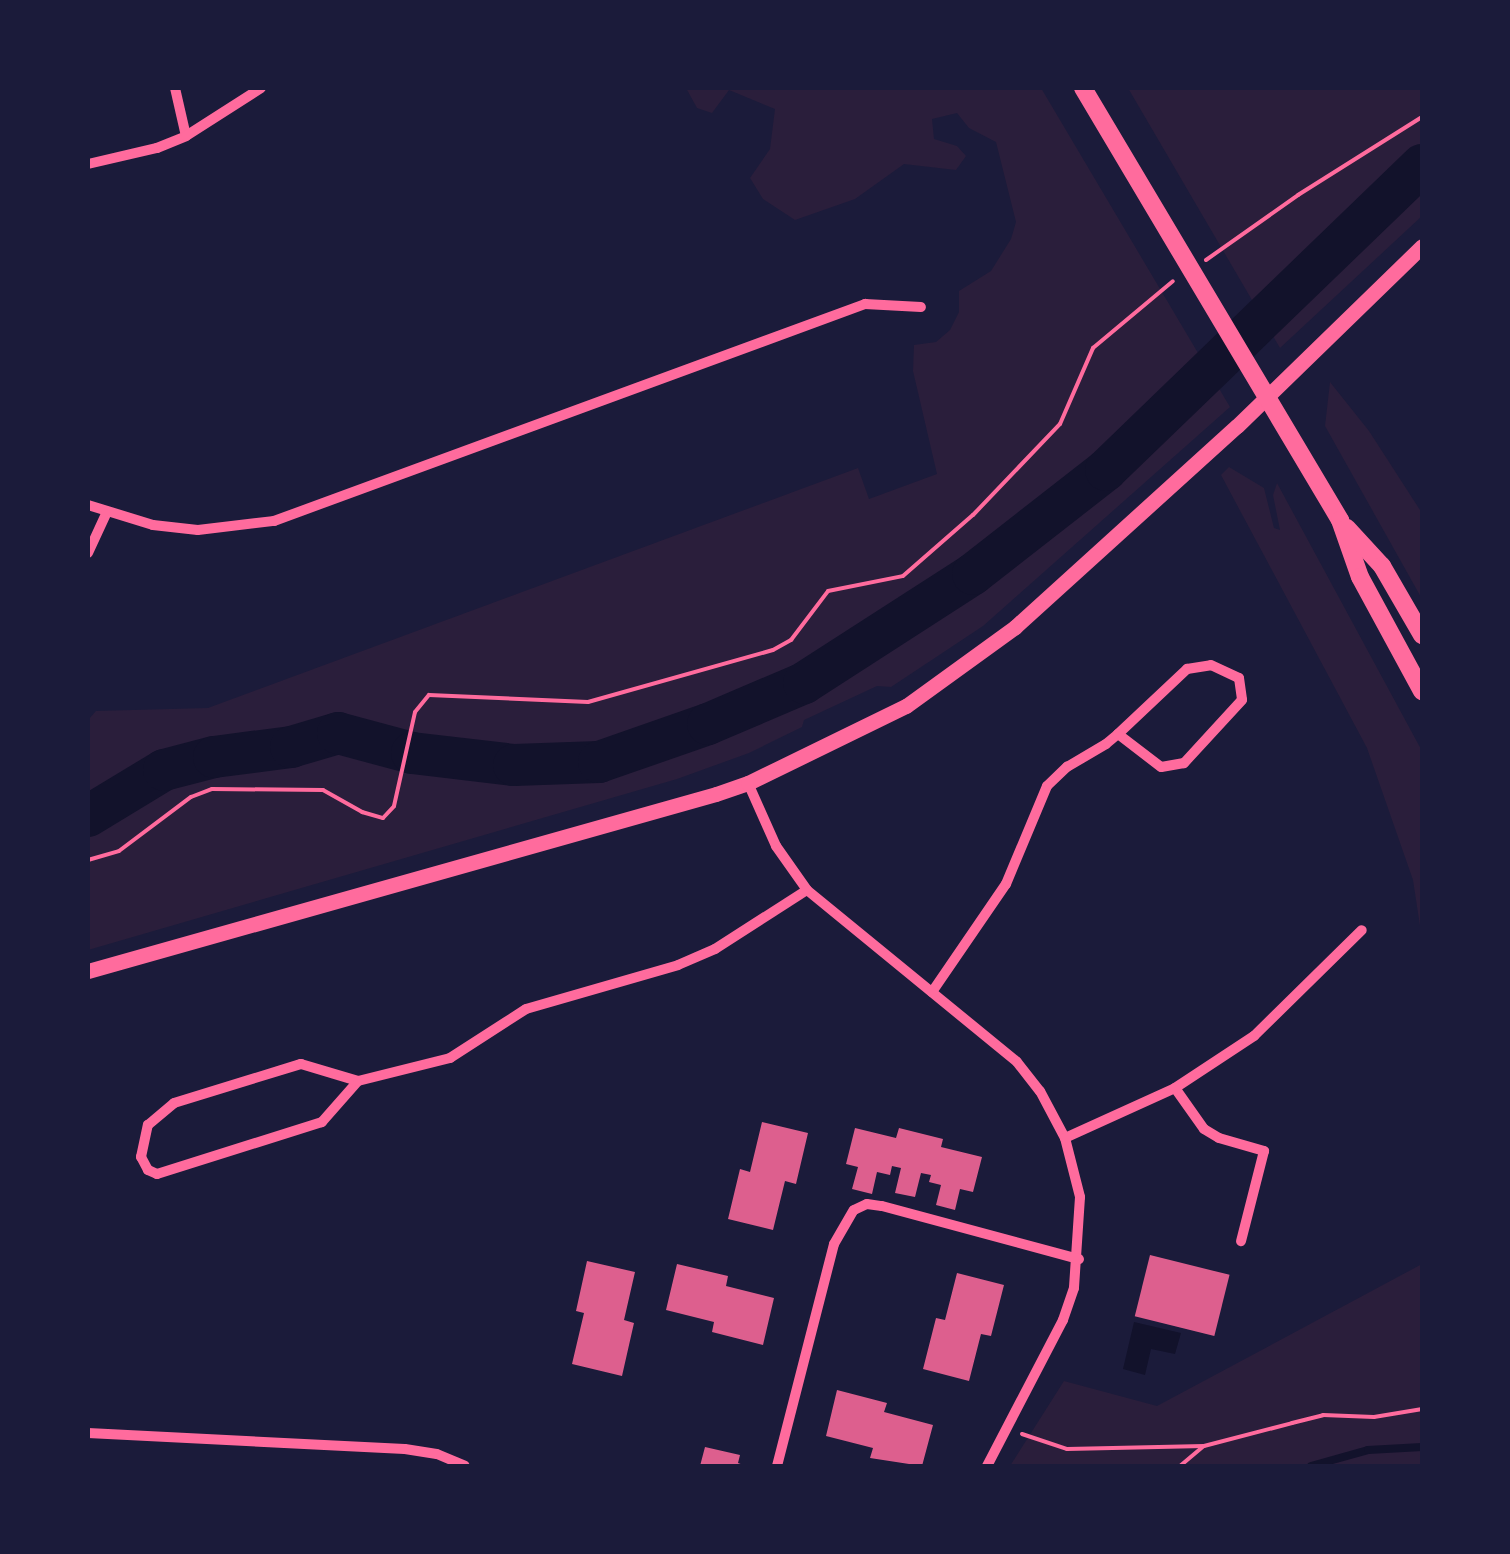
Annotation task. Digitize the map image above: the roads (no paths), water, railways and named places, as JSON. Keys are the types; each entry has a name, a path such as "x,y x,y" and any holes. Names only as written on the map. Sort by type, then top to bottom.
{"main road":[{"path":"1083,88 1340,520 1360,577 1422,691"},
{"path":"88,971 748,783 906,706 1015,627 1237,426 1422,246"},
{"path":"1340,520 1382,566 1422,636"}],"street":[{"path":"175,88 186,136"},
{"path":"88,164 157,148 186,136 261,88"},
{"path":"88,505 106,514 198,530 274,521 864,304 921,307"},
{"path":"88,553 106,514"},
{"path":"932,992 1006,884 1047,786 1118,734 1187,668 1211,665 1239,678 1242,700 1184,763 1161,767 1118,734"},
{"path":"748,783 776,846 807,890 1017,1062 1040,1092 1065,1138 1080,1198 1079,1259 1063,1320 987,1466"},
{"path":"358,1081 322,1122 157,1174 148,1170 141,1157 148,1125 158,1112 174,1103 301,1064 358,1081 450,1058 526,1009 678,965 715,948 807,890"},
{"path":"1065,1138 1175,1088 1254,1036 1362,930"},
{"path":"1175,1088 1204,1129 1219,1138 1264,1150 1241,1242"},
{"path":"777,1466 834,1244 854,1210 866,1204 882,1206 1079,1259"},
{"path":"88,1433 405,1448 437,1454 466,1466"}],"waterway":[{"path":"88,816 164,770 214,757 291,747 338,733 412,753 514,765 599,762 708,724 804,683 973,574 1106,470 1422,165"},
{"path":"1311,1466 1368,1450 1422,1447"}]}
